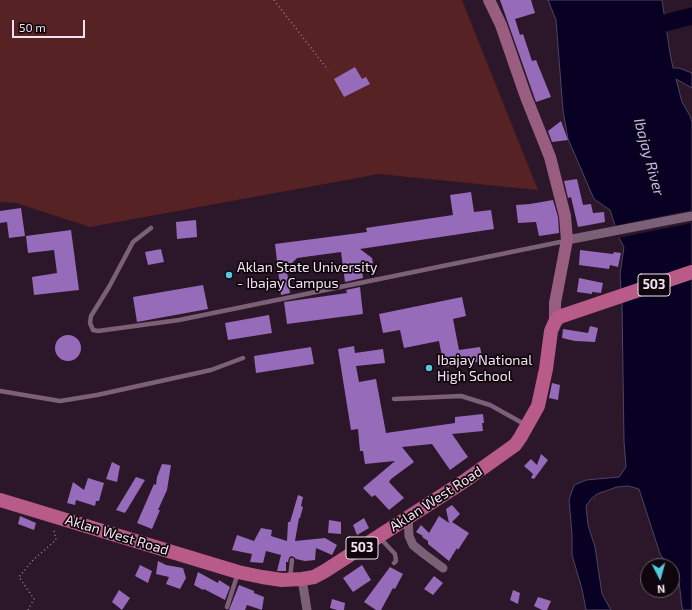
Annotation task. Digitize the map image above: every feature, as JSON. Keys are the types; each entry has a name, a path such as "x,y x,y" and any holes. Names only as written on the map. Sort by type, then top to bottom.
{"main road":[{"name":"503","path":"555,322 560,317 692,272"},
{"name":"Aklan West Road","path":"0,500 238,572 282,580 314,577 325,572 508,451 520,438 528,426 538,406 546,369 551,331 555,322"}],"street":[{"path":"489,0 501,25 526,97 550,157 565,216 567,240 556,303 555,322"},
{"path":"567,240 692,216"},
{"path":"408,517 408,536 413,545 443,568"},
{"path":"296,579 307,610"}],"lane":[{"path":"151,228 134,242 109,288 91,316 90,323 93,330 98,331 179,320 567,240"},
{"path":"0,391 60,401 97,395 211,370 243,358"},
{"path":"394,399 461,396 490,405 528,426"},
{"path":"379,536 395,554 396,561 394,563"},
{"path":"292,560 296,579"},
{"path":"227,607 238,572"}],"path":[{"path":"274,0 328,70"},
{"path":"28,610 34,599 19,577 33,560 56,540 52,516"}],"shaded area":[{"path":"0,0 462,0 538,190 379,174 90,227 16,203 0,202"}],"water":[{"name":"Ibajay River","path":"548,0 662,0 673,68 679,68 692,73 692,88 676,79 682,102 692,122 692,610 683,610 682,607 680,590 680,558 663,558 660,554 639,489 628,486 617,487 597,494 586,506 588,525 595,547 602,594 611,610 586,610 582,589 572,555 569,500 574,485 586,480 619,477 626,467 624,442 622,304 620,274 624,247 619,238 610,210 594,199 568,139 563,111 556,20"}],"pier":[{"path":"692,210 692,223 617,238 613,226"}],"building":[{"path":"500,0 531,0 535,13 515,19 520,35 523,34 532,61 536,60 551,97 536,102"},
{"path":"355,67 362,79 366,77 370,84 344,97 334,79"},
{"path":"561,121 568,140 552,142 548,131"},
{"path":"577,179 583,205 591,204 593,213 604,212 605,222 578,227 571,197 568,198 564,181"},
{"path":"471,192 474,212 491,210 494,229 360,249 372,258 373,263 371,265 362,266 363,278 345,282 341,252 297,258 292,263 286,264 290,293 281,295 275,244 367,232 366,228 453,215 450,195"},
{"path":"553,200 558,217 559,233 539,236 536,222 518,223 516,205"},
{"path":"21,208 25,236 9,238 7,222 0,223 0,211"},
{"path":"196,220 197,237 177,239 176,222"},
{"path":"71,230 79,290 34,295 32,277 57,273 54,250 28,253 26,236"},
{"path":"161,249 164,262 148,265 145,252"},
{"path":"580,250 613,254 614,252 621,253 618,267 610,265 609,269 579,265"},
{"path":"579,278 603,283 601,293 592,292 592,294 577,292"},
{"path":"203,285 208,309 137,322 133,297"},
{"path":"360,287 363,314 287,324 284,302 347,293 346,290"},
{"path":"462,297 466,316 453,319 459,350 480,347 483,361 444,367 439,341 404,348 400,330 383,333 379,314"},
{"path":"269,315 272,333 228,340 225,323"},
{"path":"590,326 598,328 595,342 575,341 562,338 563,329 588,333"},
{"path":"68,335 77,339 81,348 77,357 68,361 59,357 55,348 59,339"},
{"path":"354,346 355,353 383,349 385,363 356,366 359,382 376,379 386,433 455,423 455,417 483,414 483,431 452,434 468,457 450,470 432,444 402,447 414,462 389,482 404,498 389,510 375,495 372,497 363,488 395,461 365,464 363,451 360,451 358,429 351,430 338,349"},
{"path":"311,347 314,364 256,373 254,356"},
{"path":"552,383 560,385 558,400 549,398"},
{"path":"541,454 548,460 534,479 531,478 533,474 524,466 531,459 537,465"},
{"path":"112,462 120,466 117,482 106,479"},
{"path":"162,464 171,465 167,490 158,510 160,510 152,529 137,523 154,484 156,485 157,477"},
{"path":"136,477 145,480 125,513 116,510"},
{"path":"88,478 104,483 99,501 96,501 95,506 76,500 75,505 67,503 73,482 84,490"},
{"path":"298,495 303,497 301,506 303,507 299,518 295,541 325,538 337,545 332,555 316,548 315,560 305,561 291,556 288,562 286,562 286,571 277,571 281,555 266,551 263,563 250,562 252,554 232,550 237,535 254,541 261,528 272,530 271,536 287,541 288,522 290,522"},
{"path":"452,505 460,514 452,522 469,533 449,561 428,544 428,541 422,537 423,536 416,532 421,525 429,533 439,516 449,523 446,509"},
{"path":"20,516 36,523 34,530 18,524"},
{"path":"364,518 369,528 357,535 353,525"},
{"path":"329,520 341,522 341,534 328,533"},
{"path":"158,561 166,565 183,568 186,578 180,589 166,584 169,577 156,574"},
{"path":"140,565 152,571 148,583 135,576"},
{"path":"362,565 371,580 353,592 343,578"},
{"path":"390,567 403,574 395,589 393,588 381,610 376,610 364,602"},
{"path":"198,572 218,583 219,580 230,587 225,600 194,585"},
{"path":"434,576 443,583 433,595 424,589"},
{"path":"239,585 264,597 262,610 247,605 245,610 229,610"},
{"path":"119,590 130,598 122,610 112,602"},
{"path":"513,590 520,593 518,604 510,600"},
{"path":"538,597 551,601 547,610 542,610 534,606"},
{"path":"332,599 345,603 344,610 330,608"}],"waterway":[{"path":"642,29 692,16"}],"place":[{"name":"Aklan State University - Ibajay Campus","path":"229,275"},
{"name":"Ibajay National High School","path":"429,368"}]}
